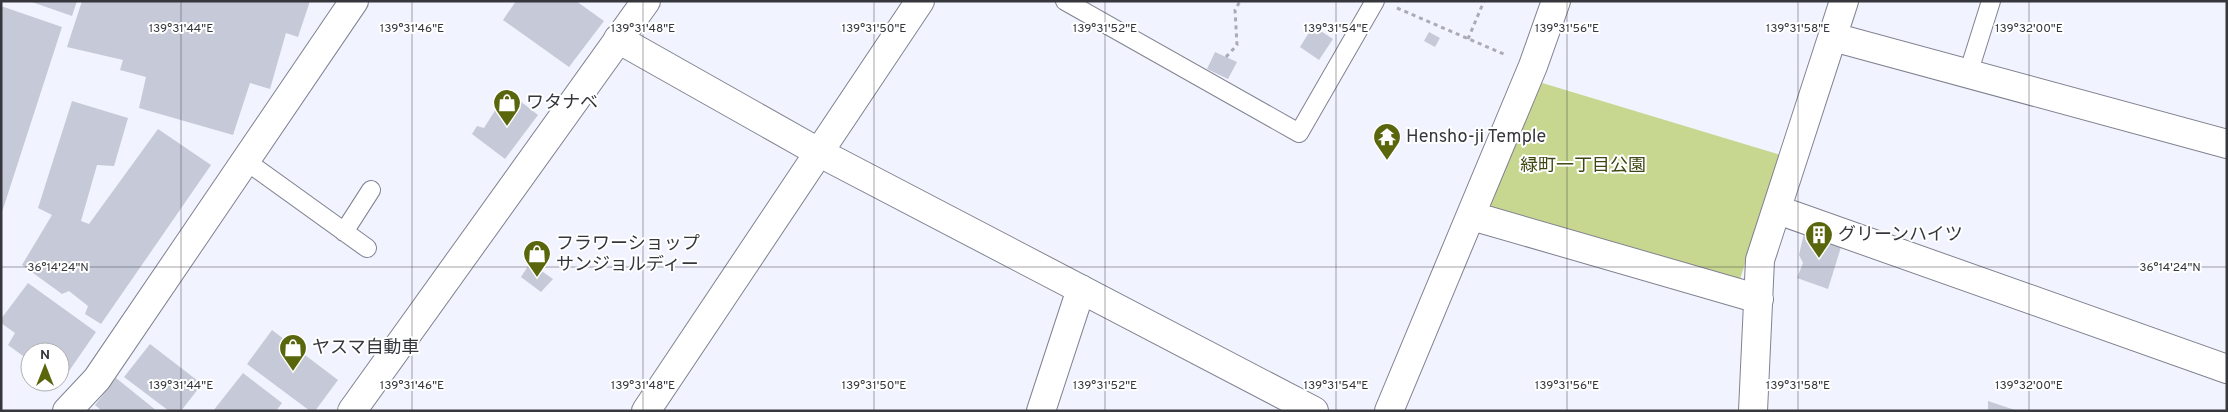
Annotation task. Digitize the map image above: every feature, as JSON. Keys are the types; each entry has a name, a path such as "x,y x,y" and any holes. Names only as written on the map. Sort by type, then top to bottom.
{"street":[{"path":"67,411 96,379 354,1"},
{"path":"352,411 646,1"},
{"path":"646,411 920,1"},
{"path":"1389,411 1534,66 1556,1"},
{"path":"1753,411 1760,260 1778,210 1844,1"},
{"path":"1833,37 2227,144"},
{"path":"618,39 820,153 1314,411"},
{"path":"1778,210 2227,369"},
{"path":"1472,216 1759,299"},
{"path":"1041,411 1081,289"}],"lane":[{"path":"1065,1 1299,133 1382,3"},
{"path":"1968,74 1991,1"},
{"path":"246,161 367,248"},
{"path":"344,232 371,190"}],"path":[{"path":"1226,57 1237,45 1235,10 1240,1"},
{"path":"1468,38 1484,1"},
{"path":"1382,3 1534,66"}],"green space":[{"name":"緑町一丁目公園","path":"1539,82 1781,155 1740,279 1488,209"}],"building":[{"path":"29,1 77,1 72,16"},
{"path":"82,1 310,1 298,37 286,33 270,89 250,83 233,135 139,108 146,77 120,70 123,60 67,47"},
{"path":"516,1 576,1 604,21 569,67 503,20"},
{"path":"1,6 62,27 2,212 1,212"},
{"path":"1313,26 1333,39 1319,60 1300,47"},
{"path":"1429,32 1440,38 1435,47 1424,41"},
{"path":"1215,52 1237,62 1228,79 1207,69"},
{"name":"ワタナベ","path":"511,94 538,115 505,159 472,134 477,126 484,128 496,109 503,110"},
{"path":"72,101 128,118 114,166 97,165 81,221 89,224 158,129 211,165 101,324 85,314 88,306 69,291 62,294 22,265 52,215 38,208"},
{"name":"グリーンハイツ","path":"1804,233 1841,247 1828,289 1797,278 1803,263 1799,255"},
{"name":"フラワーショップ サンジョルディー","path":"530,263 553,279 541,292 521,277"},
{"path":"28,283 96,332 70,370 70,342 20,342 20,354 8,345 15,333 1,323 1,319"},
{"name":"ヤスマ自動車","path":"272,330 338,380 315,411 310,411 247,364"},
{"path":"150,344 202,384 181,411 169,411 124,377"},
{"path":"243,373 282,403 276,411 213,411"},
{"path":"116,378 157,411 102,411 95,405"},
{"path":"1988,401 2015,410 2015,411 1988,411"}],"place":[{"name":"ワタナベ","path":"507,127"},
{"name":"Hensho-ji Temple","path":"1387,161"},
{"name":"グリーンハイツ","path":"1819,259"},
{"name":"フラワーショップ サンジョルディー","path":"537,278"},
{"name":"ヤスマ自動車","path":"293,372"}]}
